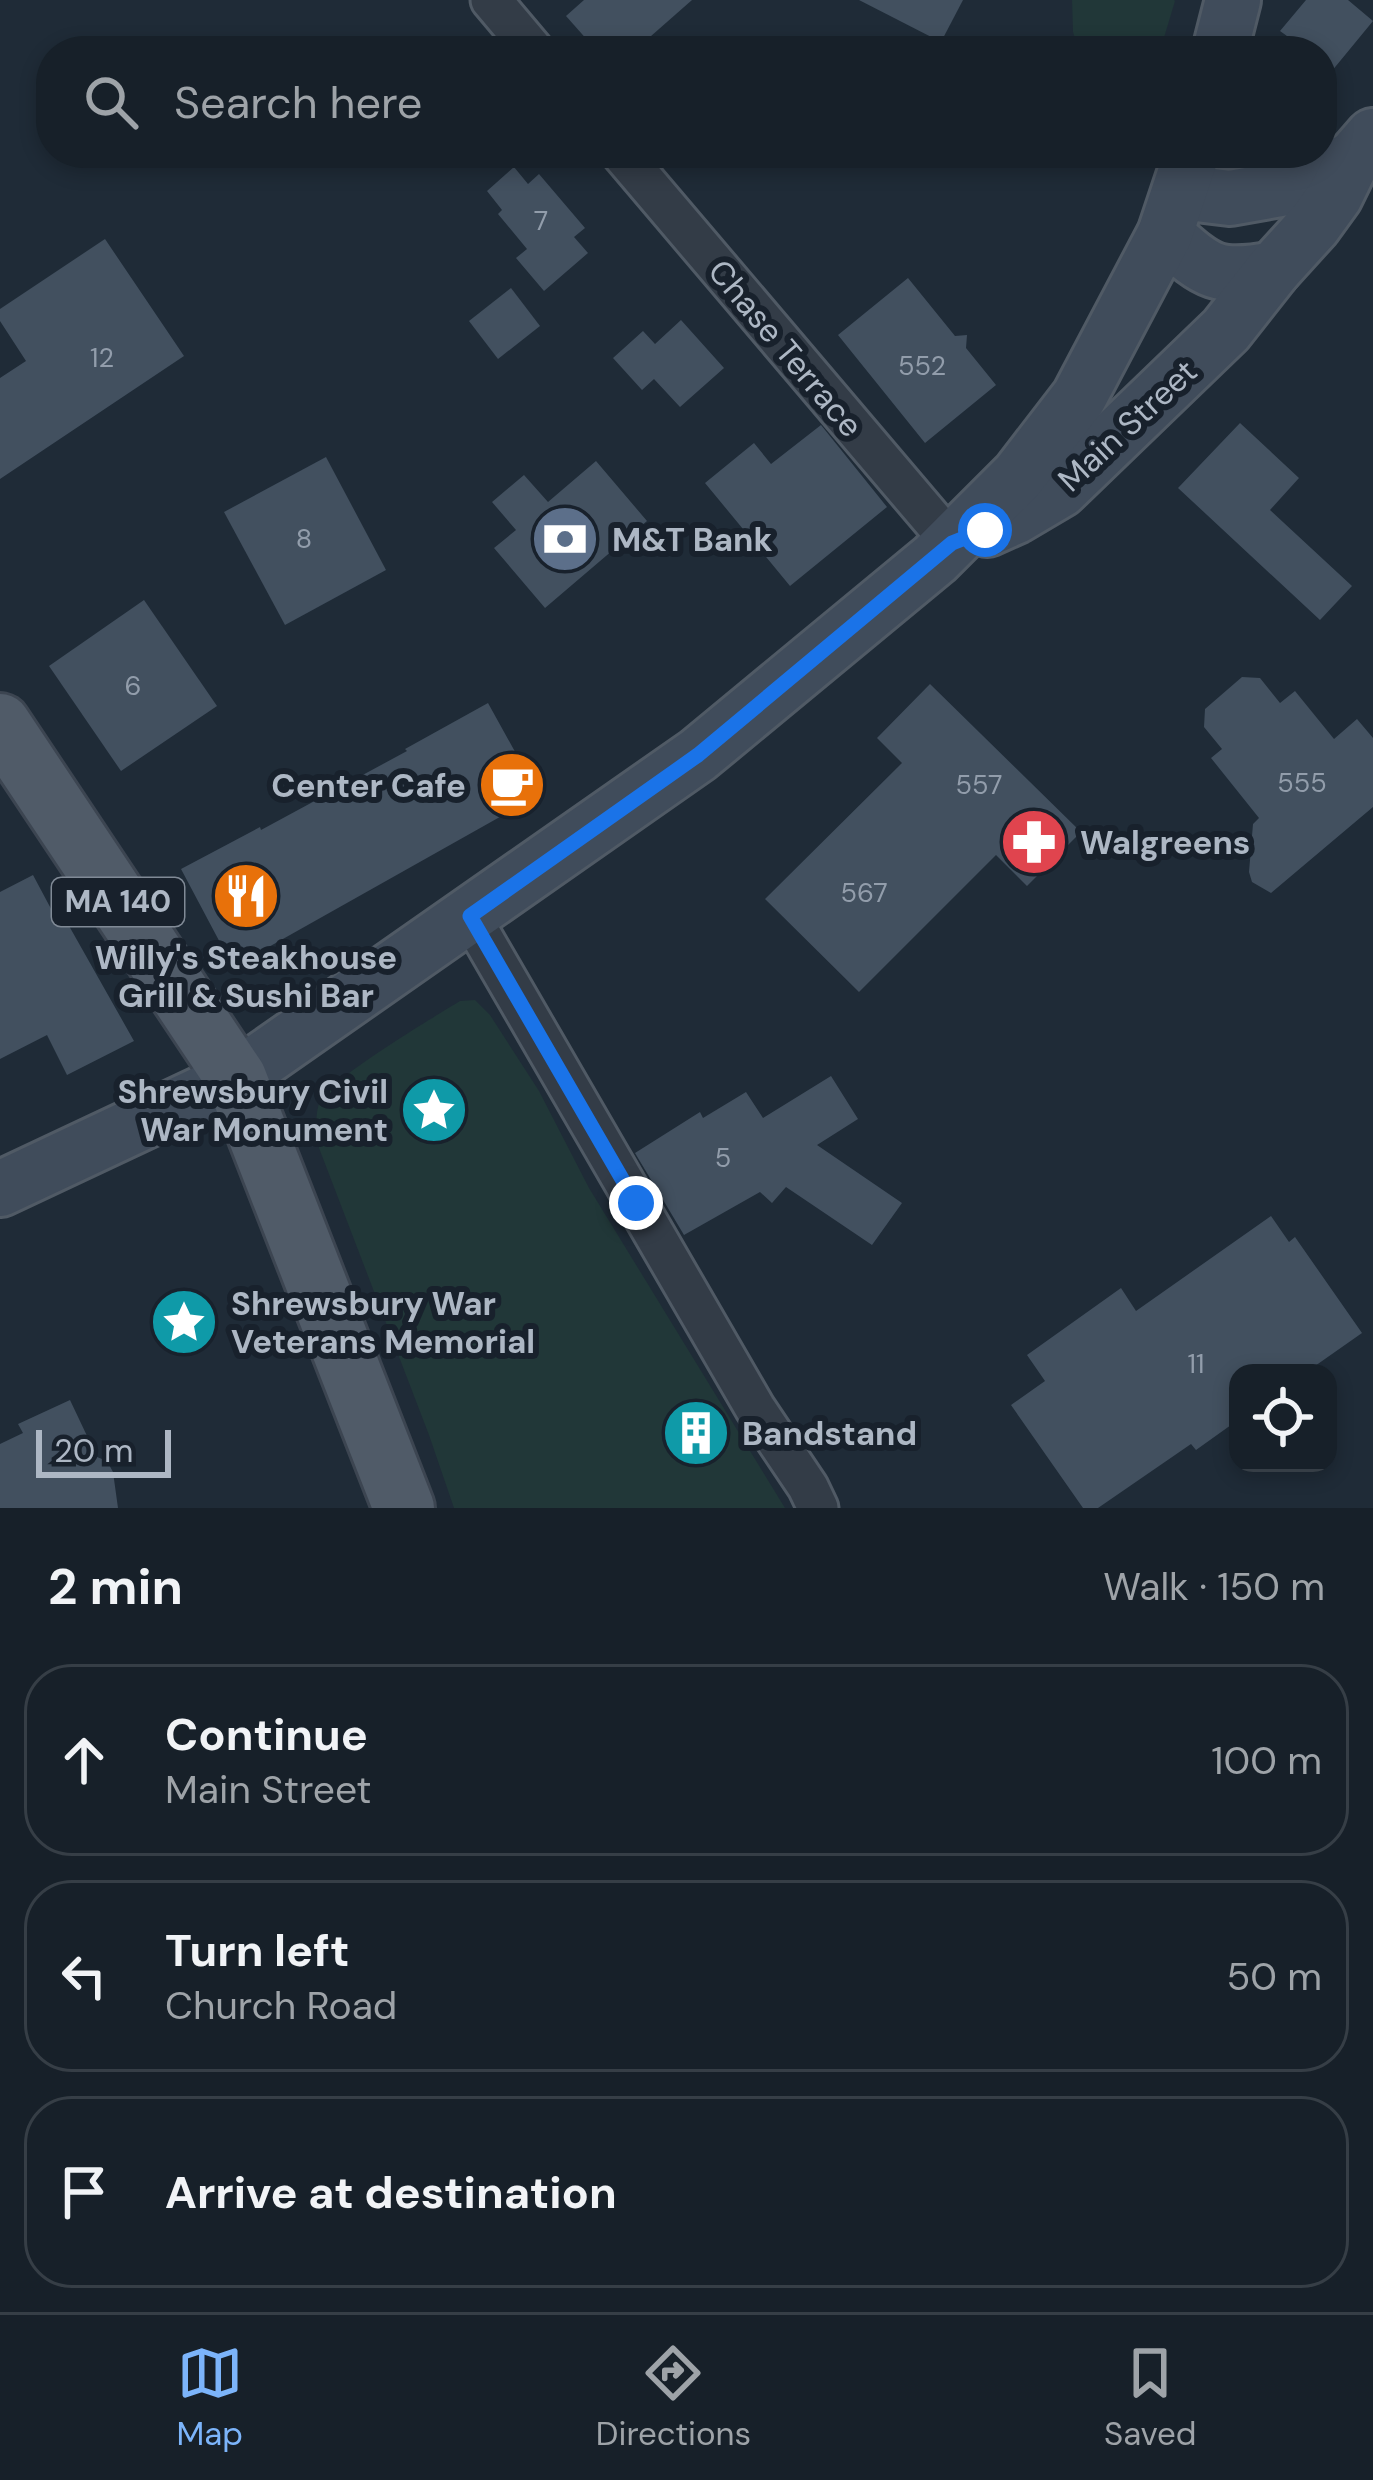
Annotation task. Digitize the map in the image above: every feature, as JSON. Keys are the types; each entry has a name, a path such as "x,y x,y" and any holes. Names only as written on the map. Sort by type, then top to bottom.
{"main road":[{"path":"1224,36 1233,0"},
{"name":"Main Street","path":"952,543 1016,516 1060,490 1226,330 1324,211 1363,148"},
{"name":"Main Street","path":"0,1189 236,1078 698,755 952,543 1019,475 1079,397 1179,193 1230,198 1292,187 1327,168"},
{"path":"1179,193 1203,267 1239,275 1274,269"},
{"name":"MA 140","path":"0,724 236,1078 404,1508"}],"street":[{"path":"490,0 521,36"},
{"name":"Chase Terrace","path":"634,168 952,543"},
{"path":"470,916 754,1408 818,1508"}],"green space":[{"path":"1072,0 1175,1 1164,36 1074,36"},
{"path":"475,1000 490,1015 539,1091 589,1188 785,1508 454,1508 319,1148 317,1118 320,1101 342,1078 460,1001"}],"building":[{"path":"584,0 692,0 651,36 584,36 566,16"},
{"path":"859,0 963,0 944,36 929,36"},
{"path":"1306,0 1348,0 1373,21 1337,65 1337,36 1287,36 1280,31"},
{"path":"513,168 528,184 539,174 585,228 574,237 588,253 544,291 516,258 527,249 498,214 502,210 487,191"},
{"path":"105,239 184,356 0,479 0,378 26,361 0,321 0,309"},
{"path":"908,278 955,336 967,335 966,348 996,385 925,443 838,335"},
{"path":"511,288 540,326 498,359 469,321"},
{"path":"681,320 724,368 680,407 654,379 642,390 613,358 643,331 655,344"},
{"path":"1240,423 1299,478 1270,510 1352,586 1320,620 1178,488"},
{"path":"821,425 887,507 790,586 705,483 754,443 771,464"},
{"path":"326,457 386,570 285,625 224,512"},
{"name":"M&T Bank","path":"596,461 647,521 545,608 494,548 516,530 492,502 524,475 548,502"},
{"path":"144,600 217,706 121,771 49,666"},
{"path":"1242,677 1260,678 1280,703 1295,691 1334,739 1357,719 1373,738 1373,807 1271,893 1252,882 1249,872 1253,824 1259,818 1211,758 1222,749 1204,727 1205,709"},
{"path":"930,684 1081,832 1027,886 996,855 859,992 765,899 902,763 877,738"},
{"path":"488,703 539,795 233,967 181,869 261,830"},
{"path":"33,875 57,920 64,917 134,1041 67,1075 47,1035 0,1059 0,892"},
{"path":"831,1076 858,1119 817,1145 902,1203 872,1245 786,1187 772,1203 760,1192 684,1235 635,1153 700,1112 703,1118 746,1092 763,1118"},
{"path":"1271,1216 1289,1242 1295,1237 1362,1333 1318,1364 1229,1364 1229,1426 1196,1450 1191,1444 1098,1508 1083,1508 1011,1405 1045,1381 1027,1355 1121,1288 1136,1311"},
{"path":"70,1400 97,1457 107,1461 113,1472 118,1508 0,1508 0,1444 23,1433 18,1424"},
{"name":"Bandstand","path":"692,1403 721,1418 720,1448 694,1464 671,1449 672,1416"}],"place":[{"name":"M&T Bank","path":"565,539"},
{"name":"Center Cafe","path":"512,785"},
{"name":"Walgreens","path":"1034,842"},
{"name":"Willy's Steakhouse Grill & Sushi Bar","path":"246,896"},
{"name":"Shrewsbury Civil War Monument","path":"434,1110"},
{"name":"Shrewsbury War Veterans Memorial","path":"184,1322"},
{"name":"Bandstand","path":"696,1433"}],"route":[{"path":"636,1203 470,916 698,755 952,543 985,530"}]}
